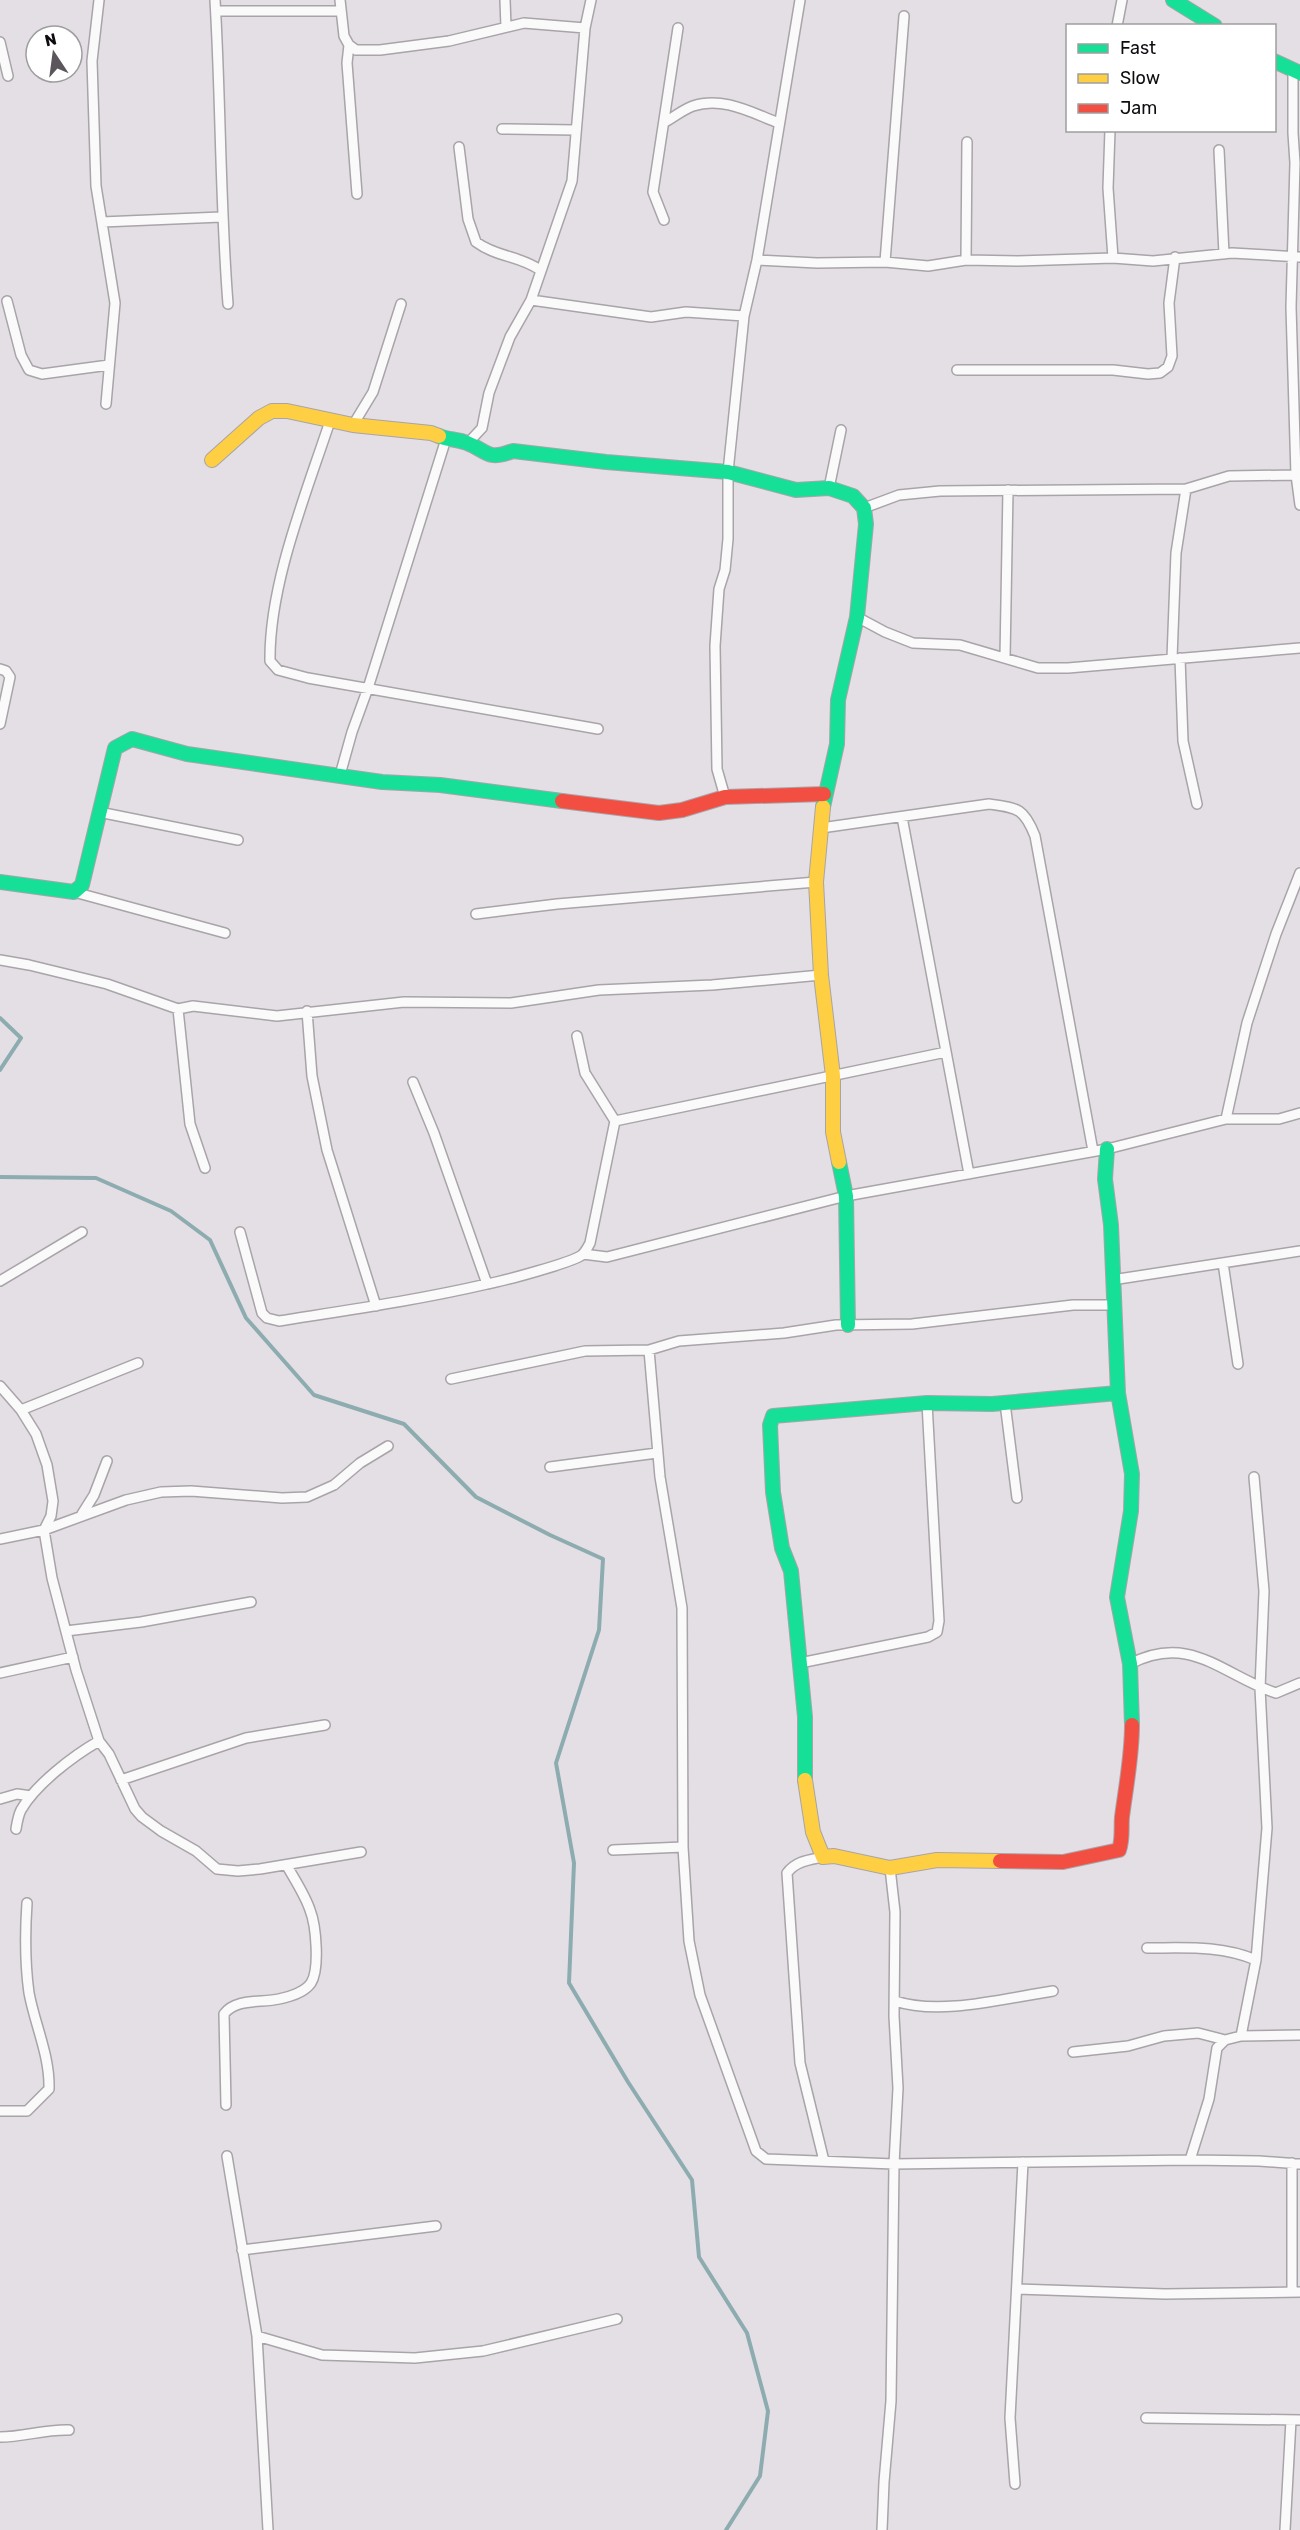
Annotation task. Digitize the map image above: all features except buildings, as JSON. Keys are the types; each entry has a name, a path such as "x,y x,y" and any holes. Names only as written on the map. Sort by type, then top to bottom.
{"street":[{"path":"99,0 92,61 96,186 116,303 106,404"},
{"path":"215,0 220,85 221,217 228,304"},
{"path":"339,0 344,36 349,45 356,50 380,50 449,41 524,23 585,28"},
{"path":"505,0 506,27"},
{"path":"468,443 482,428 489,393 510,337 531,300 572,181 585,28 591,0"},
{"path":"725,797 717,769 716,646 719,589 725,570 728,539 728,472 744,315 757,260 800,0"},
{"path":"1117,24 1122,0"},
{"path":"1173,0 1212,24"},
{"path":"216,11 339,11"},
{"path":"885,262 904,16"},
{"path":"664,220 653,192 678,28"},
{"path":"0,42 8,76"},
{"path":"349,45 347,63 357,194"},
{"path":"1276,62 1297,72 1293,133 1296,257 1291,307 1296,475 1300,506"},
{"path":"665,122 693,106 714,103 733,105 778,123"},
{"path":"502,129 575,130"},
{"path":"1110,132 1108,188 1113,258"},
{"path":"966,260 967,142"},
{"path":"459,147 468,219 476,242 495,253 528,261 540,270"},
{"path":"1219,150 1224,254"},
{"path":"102,222 221,217"},
{"path":"757,260 817,263 885,262 928,266 966,260 1113,258 1153,261 1175,257 1224,254 1296,257"},
{"path":"957,370 1113,370 1160,373 1167,367 1172,356 1169,303 1175,257"},
{"path":"531,300 651,317 686,312 744,315"},
{"path":"7,301 21,355 29,370 42,374 109,365"},
{"path":"353,425 373,392 401,304"},
{"path":"212,460 259,418 272,411 287,411 353,425 431,433 446,439 468,443 485,454 502,455 513,451 606,462 728,472 796,490 829,488 853,496 864,508 866,524 857,617 838,700 837,744 824,795 816,882 821,975 833,1076 833,1132 846,1196 848,1325"},
{"path":"330,421 282,577 271,622 270,661 278,670 308,678 598,729"},
{"path":"829,488 841,430"},
{"path":"340,775 446,439"},
{"path":"864,508 899,495 939,491 1186,489 1229,476 1296,475"},
{"path":"1186,489 1176,552 1176,658 1183,741 1197,804"},
{"path":"1005,657 1008,490"},
{"path":"857,617 885,632 913,643 960,645 1038,668 1068,668 1300,648"},
{"path":"0,669 6,671 10,677 0,724"},
{"path":"74,892 82,885 115,748 129,739 187,754 382,782 440,785 659,813 682,810 725,797 824,795"},
{"path":"820,828 989,804 1013,807 1028,817 1035,836 1093,1152"},
{"path":"99,812 238,840"},
{"path":"902,817 969,1174"},
{"path":"1226,1119 1248,1023 1275,934 1300,873"},
{"path":"0,882 74,892 225,933"},
{"path":"476,914 558,904 816,882"},
{"path":"0,960 29,964 107,984 178,1009 193,1006 277,1016 404,1002 511,1003 599,990 712,986 821,975"},
{"path":"178,1009 190,1124 205,1168"},
{"path":"307,1011 312,1076 327,1150 376,1306"},
{"path":"240,1232 262,1313 267,1318 279,1321 433,1297 571,1261 583,1254 590,1243 615,1121 585,1073 577,1036"},
{"path":"615,1121 946,1052"},
{"path":"413,1082 434,1133 487,1284"},
{"path":"583,1254 607,1257 846,1196 1093,1152 1226,1119 1279,1119 1300,1113"},
{"path":"824,2161 800,2063 787,1873 792,1866 834,1856 890,1868 937,1860 1063,1862 1119,1850 1122,1841 1122,1820 1132,1742 1130,1664 1117,1597 1130,1522 1132,1474 1118,1393 1111,1225 1105,1179 1107,1149"},
{"path":"0,1281 82,1232"},
{"path":"1112,1280 1300,1251"},
{"path":"1223,1263 1238,1364"},
{"path":"451,1379 585,1351 649,1350 679,1341 784,1333 848,1325 912,1324 1073,1305 1114,1305"},
{"path":"649,1350 657,1452 682,1608 683,1847 689,1941 700,1995 756,2151 766,2159 894,2164 1190,2160 1296,2164 1296,2292 1165,2294 1017,2289"},
{"path":"21,1410 138,1363"},
{"path":"0,1386 21,1410 36,1434 47,1465 53,1501 51,1516 44,1530 52,1578 99,1741 109,1754 135,1809 161,1831 196,1851 217,1869 238,1871 287,1866 361,1851"},
{"path":"823,1857 813,1832 804,1773 805,1717 791,1571 782,1548 773,1492 770,1425 773,1416 927,1403 1005,1403 1118,1393"},
{"path":"801,1663 928,1637 937,1632 939,1621 927,1403"},
{"path":"1005,1403 1017,1498"},
{"path":"0,1539 44,1530 82,1514 161,1492 201,1492 282,1498 307,1497 333,1485 360,1463 388,1446"},
{"path":"550,1467 657,1452"},
{"path":"82,1514 94,1495 107,1461"},
{"path":"1241,2036 1256,1960 1267,1828 1260,1688 1264,1591 1254,1477"},
{"path":"66,1630 141,1622 251,1602"},
{"path":"1130,1664 1148,1654 1181,1653 1203,1657 1248,1679 1260,1688 1276,1693 1300,1683"},
{"path":"0,1673 73,1657"},
{"path":"121,1780 246,1738 325,1725"},
{"path":"16,1829 19,1812 31,1796 68,1761 99,1741"},
{"path":"0,1799 16,1794 31,1796"},
{"path":"613,1850 683,1847"},
{"path":"226,2105 224,2014 229,2008 244,2003 279,2000 298,1994 311,1983 316,1964 314,1926 310,1910 287,1866"},
{"path":"882,2530 891,2401 894,2164 898,2088 894,2001 895,1912 890,1868"},
{"path":"0,2111 27,2111 49,2089 50,2074 29,1992 27,1903"},
{"path":"1147,1948 1219,1948 1236,1951 1256,1960"},
{"path":"894,2001 911,2006 928,2007 1053,1991"},
{"path":"1073,2052 1128,2046 1164,2036 1198,2033 1225,2040 1241,2036 1300,2035"},
{"path":"1190,2160 1209,2099 1217,2048 1225,2040"},
{"path":"227,2156 257,2336 268,2530"},
{"path":"1015,2484 1010,2418 1023,2162"},
{"path":"242,2250 436,2226"},
{"path":"257,2336 322,2355 415,2358 483,2351 617,2319"},
{"path":"1146,2418 1295,2420 1285,2530"},
{"path":"0,2437 21,2437 52,2430 69,2430"}],"waterway":[{"path":"0,1018 21,1038 0,1070"},
{"path":"0,1177 96,1178 171,1211 210,1240 246,1318 314,1395 404,1424 476,1497 603,1559 599,1630 556,1763 574,1863 569,1983 628,2082 692,2180 699,2257 747,2333 768,2411 760,2476 726,2530"}],"traffic: fast":[{"path":"1173,0 1212,24"},
{"path":"1276,62 1300,73"},
{"path":"439,436 464,442 492,455 513,451 606,462 728,472 796,490 829,488 853,496 864,508 866,524 857,617 838,700 837,744 823,807"},
{"path":"0,882 74,892 82,885 115,748 132,739 187,754 382,782 440,785 562,801"},
{"path":"1107,1149 1105,1179 1111,1225 1118,1393 1132,1474 1131,1511 1117,1597 1130,1664 1132,1725"},
{"path":"839,1162 846,1196 848,1325"},
{"path":"805,1780 805,1717 791,1571 782,1548 773,1492 770,1425 773,1416 927,1403 992,1404 1118,1393"}],"traffic: slow":[{"path":"212,460 259,418 272,411 287,411 353,425 431,433 439,436"},
{"path":"823,807 816,882 821,975 833,1076 833,1132 839,1162"},
{"path":"805,1780 813,1832 823,1857 834,1856 890,1868 937,1860 1000,1861"}],"traffic: jam":[{"path":"562,801 659,813 682,810 725,797 824,794"},
{"path":"1000,1861 1063,1862 1119,1850 1132,1725"}]}
